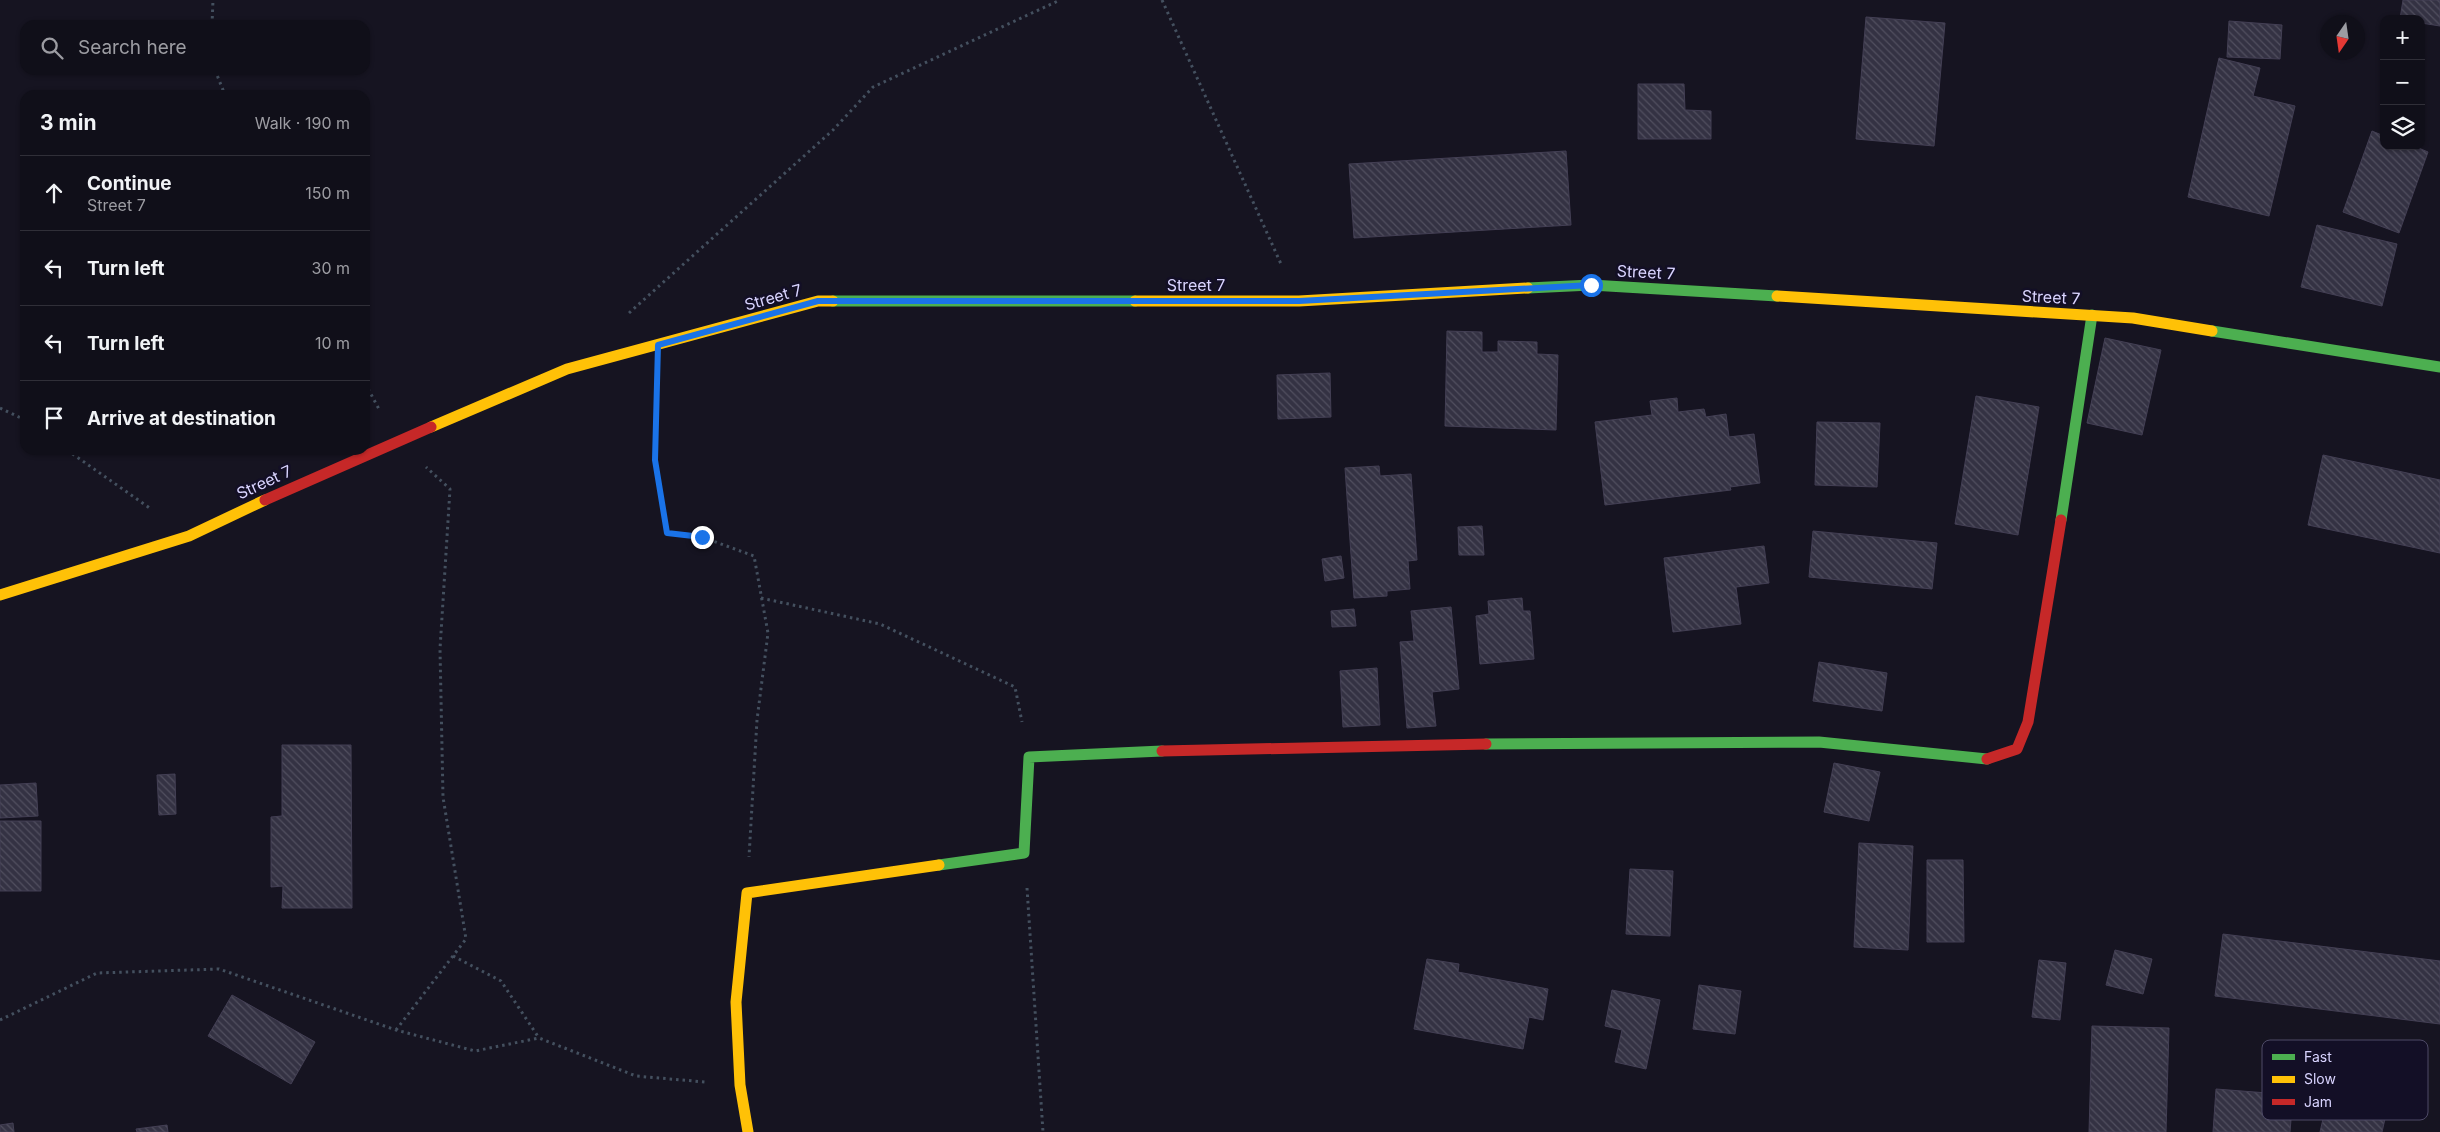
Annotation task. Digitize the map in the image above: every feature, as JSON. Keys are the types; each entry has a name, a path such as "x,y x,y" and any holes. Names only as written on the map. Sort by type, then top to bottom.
{"street":[{"name":"Street 7","path":"370,453 567,369 818,301 1299,301 1591,285 2133,318 2440,367"},
{"path":"748,1132 740,1085 736,1002 746,893 1024,853 1029,757 1188,750 1477,744 1819,742 1986,760 2016,749 2028,722 2092,315"},
{"name":"Street 7","path":"0,595 189,536 303,481 366,455"}],"path":[{"path":"212,20 213,0"},
{"path":"626,316 833,130 873,87 1060,0"},
{"path":"1162,0 1299,301"},
{"path":"217,75 223,90"},
{"path":"658,345 655,460 667,533 702,537 754,556 768,633 757,720 746,893"},
{"path":"0,408 20,418"},
{"path":"396,1030 466,939 443,797 440,648 450,489 397,442"},
{"path":"75,455 189,536"},
{"path":"761,598 880,624 1015,687"},
{"path":"1028,901 1043,1132"},
{"path":"453,956 501,981 539,1038"},
{"path":"0,1020 97,973 219,969 396,1030 475,1051 539,1038 636,1076 740,1085"}],"building":[{"path":"2403,0 2440,0 2440,26 2425,24 2425,15 2401,15"},
{"path":"1866,17 1945,23 1934,146 1856,139"},
{"path":"2229,21 2282,25 2280,59 2227,57"},
{"path":"2219,58 2260,68 2253,96 2295,106 2269,216 2188,197"},
{"path":"1638,84 1684,84 1685,110 1711,111 1711,139 1638,139"},
{"path":"2372,131 2380,134 2380,150 2423,150 2428,152 2399,233 2343,212"},
{"path":"1566,151 1571,225 1354,238 1349,164"},
{"path":"2317,225 2397,244 2382,306 2301,287"},
{"path":"1447,331 1482,332 1482,352 1498,352 1498,341 1537,342 1537,354 1558,355 1556,430 1445,426"},
{"path":"2105,338 2161,350 2142,435 2087,423"},
{"path":"1330,373 1331,417 1278,419 1277,375"},
{"path":"1976,396 2039,407 2018,535 1955,524"},
{"path":"1677,398 1678,412 1704,409 1706,417 1726,414 1729,437 1754,434 1760,483 1730,487 1731,490 1605,505 1595,422 1652,415 1650,401"},
{"path":"1817,422 1880,423 1877,487 1815,485"},
{"path":"2323,455 2440,480 2440,553 2308,525"},
{"path":"1379,466 1380,476 1411,474 1417,560 1408,561 1410,589 1387,591 1387,596 1354,598 1345,468"},
{"path":"1482,526 1484,555 1459,555 1458,527"},
{"path":"1813,531 1937,543 1932,589 1809,577"},
{"path":"1764,546 1769,583 1736,587 1741,624 1673,632 1664,558"},
{"path":"1341,556 1344,578 1325,581 1322,559"},
{"path":"1522,598 1523,611 1530,611 1534,659 1480,664 1476,616 1489,614 1488,601"},
{"path":"1451,607 1459,689 1432,692 1436,726 1407,728 1400,642 1414,641 1411,611"},
{"path":"1354,609 1356,626 1332,627 1331,611"},
{"path":"1819,662 1887,673 1882,711 1813,701"},
{"path":"1377,668 1380,725 1343,727 1340,671"},
{"path":"282,745 351,745 352,908 282,908 283,886 271,887 271,817 282,816"},
{"path":"1834,763 1880,772 1869,821 1824,812"},
{"path":"175,774 176,814 159,815 157,775"},
{"path":"36,783 38,816 0,818 0,785"},
{"path":"0,821 41,821 41,891 0,891"},
{"path":"1859,843 1913,846 1908,950 1854,947"},
{"path":"1927,860 1963,860 1964,942 1927,942"},
{"path":"1630,869 1673,871 1670,936 1626,934"},
{"path":"2223,934 2440,961 2440,1024 2215,996"},
{"path":"2115,950 2152,959 2143,994 2106,985"},
{"path":"1427,959 1459,964 1458,972 1548,989 1543,1020 1529,1017 1523,1049 1414,1029"},
{"path":"2039,960 2066,963 2060,1020 2032,1017"},
{"path":"1699,985 1741,991 1735,1034 1693,1029"},
{"path":"1612,990 1660,1000 1646,1069 1615,1062 1622,1030 1605,1026"},
{"path":"232,995 315,1042 291,1084 208,1036"},
{"path":"2092,1026 2169,1028 2166,1132 2089,1132"},
{"path":"2216,1089 2262,1093 2262,1120 2291,1120 2290,1132 2213,1132"},
{"path":"2323,1120 2385,1120 2382,1132 2320,1132"},
{"path":"13,1123 14,1132 0,1132 0,1125"},
{"path":"167,1125 168,1132 137,1132 136,1129"}],"traffic: fast":[{"path":"1528,288 1591,285 1777,296"},
{"path":"833,301 1135,301"},
{"path":"2061,520 2092,315"},
{"path":"2212,331 2440,367"},
{"path":"1486,744 1819,742 1987,759"},
{"path":"939,865 1024,853 1029,757 1162,751"}],"traffic: slow":[{"path":"1135,301 1299,301 1528,288"},
{"path":"1777,296 2133,318 2212,331"},
{"path":"431,427 567,369 818,301 833,301"},
{"path":"0,595 189,536 265,500"},
{"path":"748,1132 740,1085 736,1002 747,893 939,865"}],"traffic: jam":[{"path":"370,454 431,427"},
{"path":"265,500 367,455"},
{"path":"1987,759 2017,749 2028,722 2061,520"},
{"path":"1162,751 1486,744"}],"route":[{"path":"702,537 667,533 655,460 658,345 818,301 1299,301 1591,285"}]}
